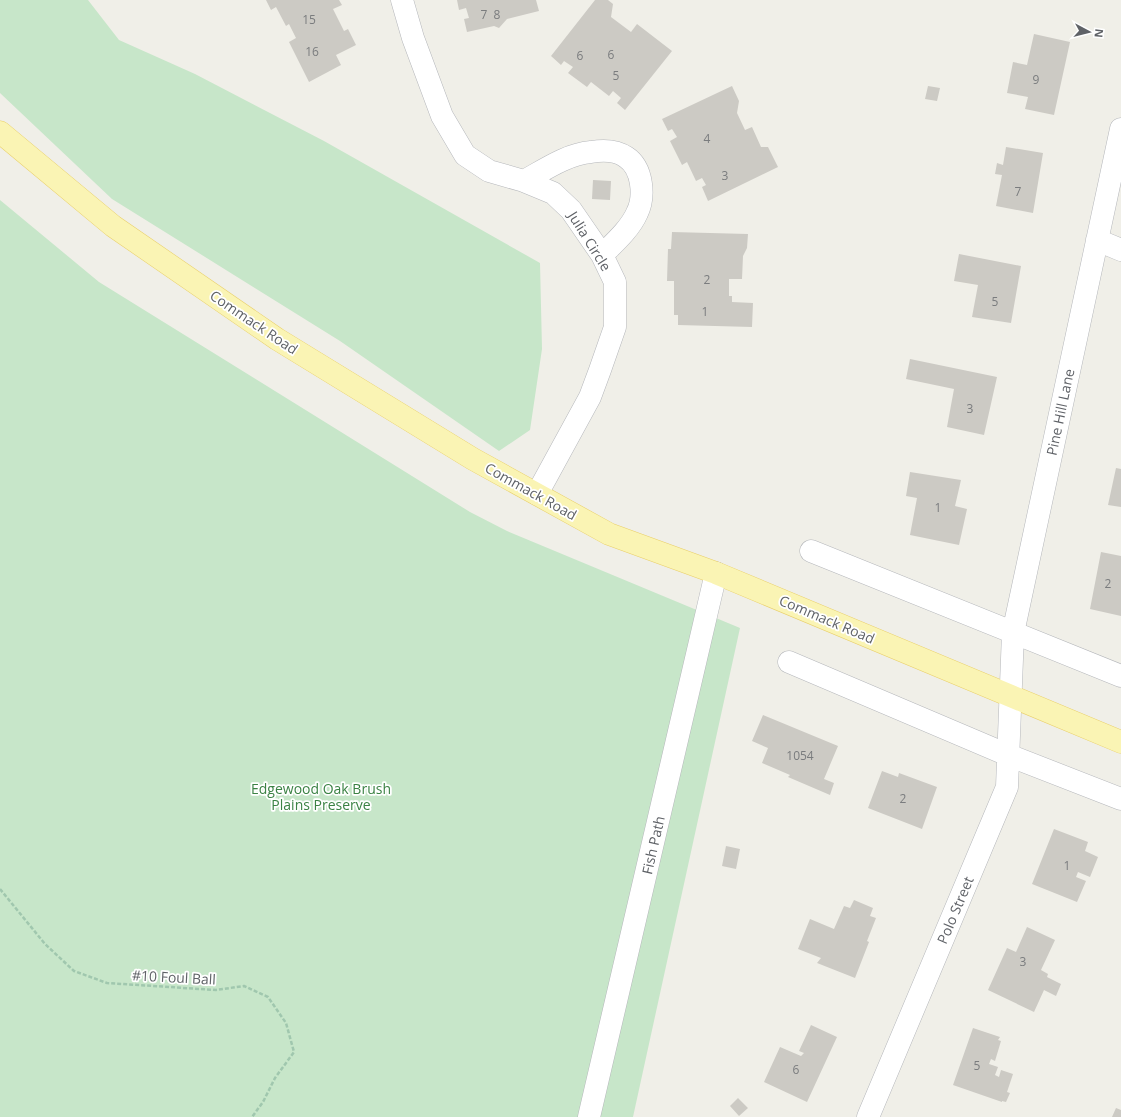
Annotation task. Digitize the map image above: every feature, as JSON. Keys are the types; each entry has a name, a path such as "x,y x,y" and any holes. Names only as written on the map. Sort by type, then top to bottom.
{"main road":[{"name":"Commack Road","path":"0,132 113,226 277,339 473,458 609,534 716,572 1010,697 1121,742"}],"street":[{"name":"Julia Circle","path":"402,0 413,38 442,116 465,155 489,170 524,181 553,194 572,210 602,255 615,282 615,327 590,397 557,455 538,494"},
{"name":"Pine Hill Lane","path":"1010,697 1013,633 1121,129"},
{"path":"524,181 574,156 589,152 610,152 627,158 632,164 640,181 640,204 637,214 624,233 602,255"},
{"path":"1097,240 1121,250"},
{"path":"811,551 1121,676"},
{"name":"Fish Path","path":"590,1117 716,572"},
{"path":"789,662 1008,755 1121,799"},
{"name":"Polo Street","path":"869,1117 1007,787 1010,697"}],"path":[{"name":"#10 Foul Ball","path":"0,889 45,944 74,971 108,983 216,990 244,986 268,997 286,1023 294,1052 275,1078 263,1102 252,1117"}],"green space":[{"path":"0,0 88,0 119,40 195,74 324,141 540,263 542,349 530,430 499,451 340,341 112,199 0,93"},
{"name":"Edgewood Oak Brush Plains Preserve","path":"0,200 99,282 470,512 507,531 740,628 633,1117 0,1117"}],"building":[{"path":"266,0 339,0 342,5 333,9 344,31 348,29 356,45 336,55 341,65 309,82 289,42 296,38 289,24 286,26 276,7 271,10"},
{"path":"457,0 536,0 539,11 507,19 499,28 494,26 467,32 464,19 469,18 466,8 459,10"},
{"path":"595,0 608,0 613,4 611,17 631,32 637,24 672,51 625,110 617,103 621,98 613,91 609,96 591,82 587,87 568,73 573,67 564,61 561,65 551,56"},
{"path":"1034,34 1070,42 1054,115 1025,109 1028,97 1007,93 1013,62 1027,65"},
{"path":"732,86 739,101 737,113 745,130 752,127 761,147 768,147 778,167 708,201 702,187 706,185 702,178 696,181 687,162 682,165 670,141 677,137 672,129 668,131 662,119"},
{"path":"928,86 940,88 937,101 925,99"},
{"path":"1006,147 1043,153 1033,213 996,206 1002,175 995,174 997,163 1003,165"},
{"path":"593,180 611,181 610,200 592,199"},
{"path":"672,232 748,234 747,248 743,256 742,279 729,279 729,296 732,296 732,302 753,303 752,327 678,325 678,315 674,315 674,281 667,281 668,249 671,249"},
{"path":"959,254 1021,266 1011,323 972,317 978,285 954,281"},
{"path":"910,359 997,377 984,435 947,427 954,389 906,379"},
{"path":"1116,468 1121,469 1121,507 1108,505"},
{"path":"910,472 961,480 955,506 967,509 959,545 910,535 917,498 906,496"},
{"path":"1101,552 1121,556 1121,616 1090,609"},
{"path":"763,715 838,746 824,779 834,783 830,795 788,777 790,775 762,763 768,748 752,741"},
{"path":"882,771 898,777 899,773 937,787 922,829 868,808"},
{"path":"1054,829 1088,842 1085,851 1098,857 1090,877 1078,872 1076,877 1086,881 1077,902 1032,884"},
{"path":"726,846 740,849 736,869 722,866"},
{"path":"854,900 873,908 870,916 876,918 867,941 869,942 855,978 817,963 821,958 798,949 810,919 834,929 844,906 850,908"},
{"path":"1027,927 1055,940 1041,970 1048,974 1047,977 1061,984 1056,996 1044,990 1034,1012 988,990 1007,948 1016,952"},
{"path":"811,1025 837,1037 807,1102 764,1082 780,1047 801,1056 804,1053 799,1051"},
{"path":"973,1028 1000,1037 998,1040 1001,1041 995,1061 991,1059 989,1064 998,1067 995,1075 999,1077 1001,1070 1013,1074 1007,1092 1010,1093 1006,1102 1002,1102 953,1085"},
{"path":"738,1098 748,1108 739,1116 730,1106"},
{"path":"1116,1108 1121,1110 1121,1117 1112,1117"}]}
